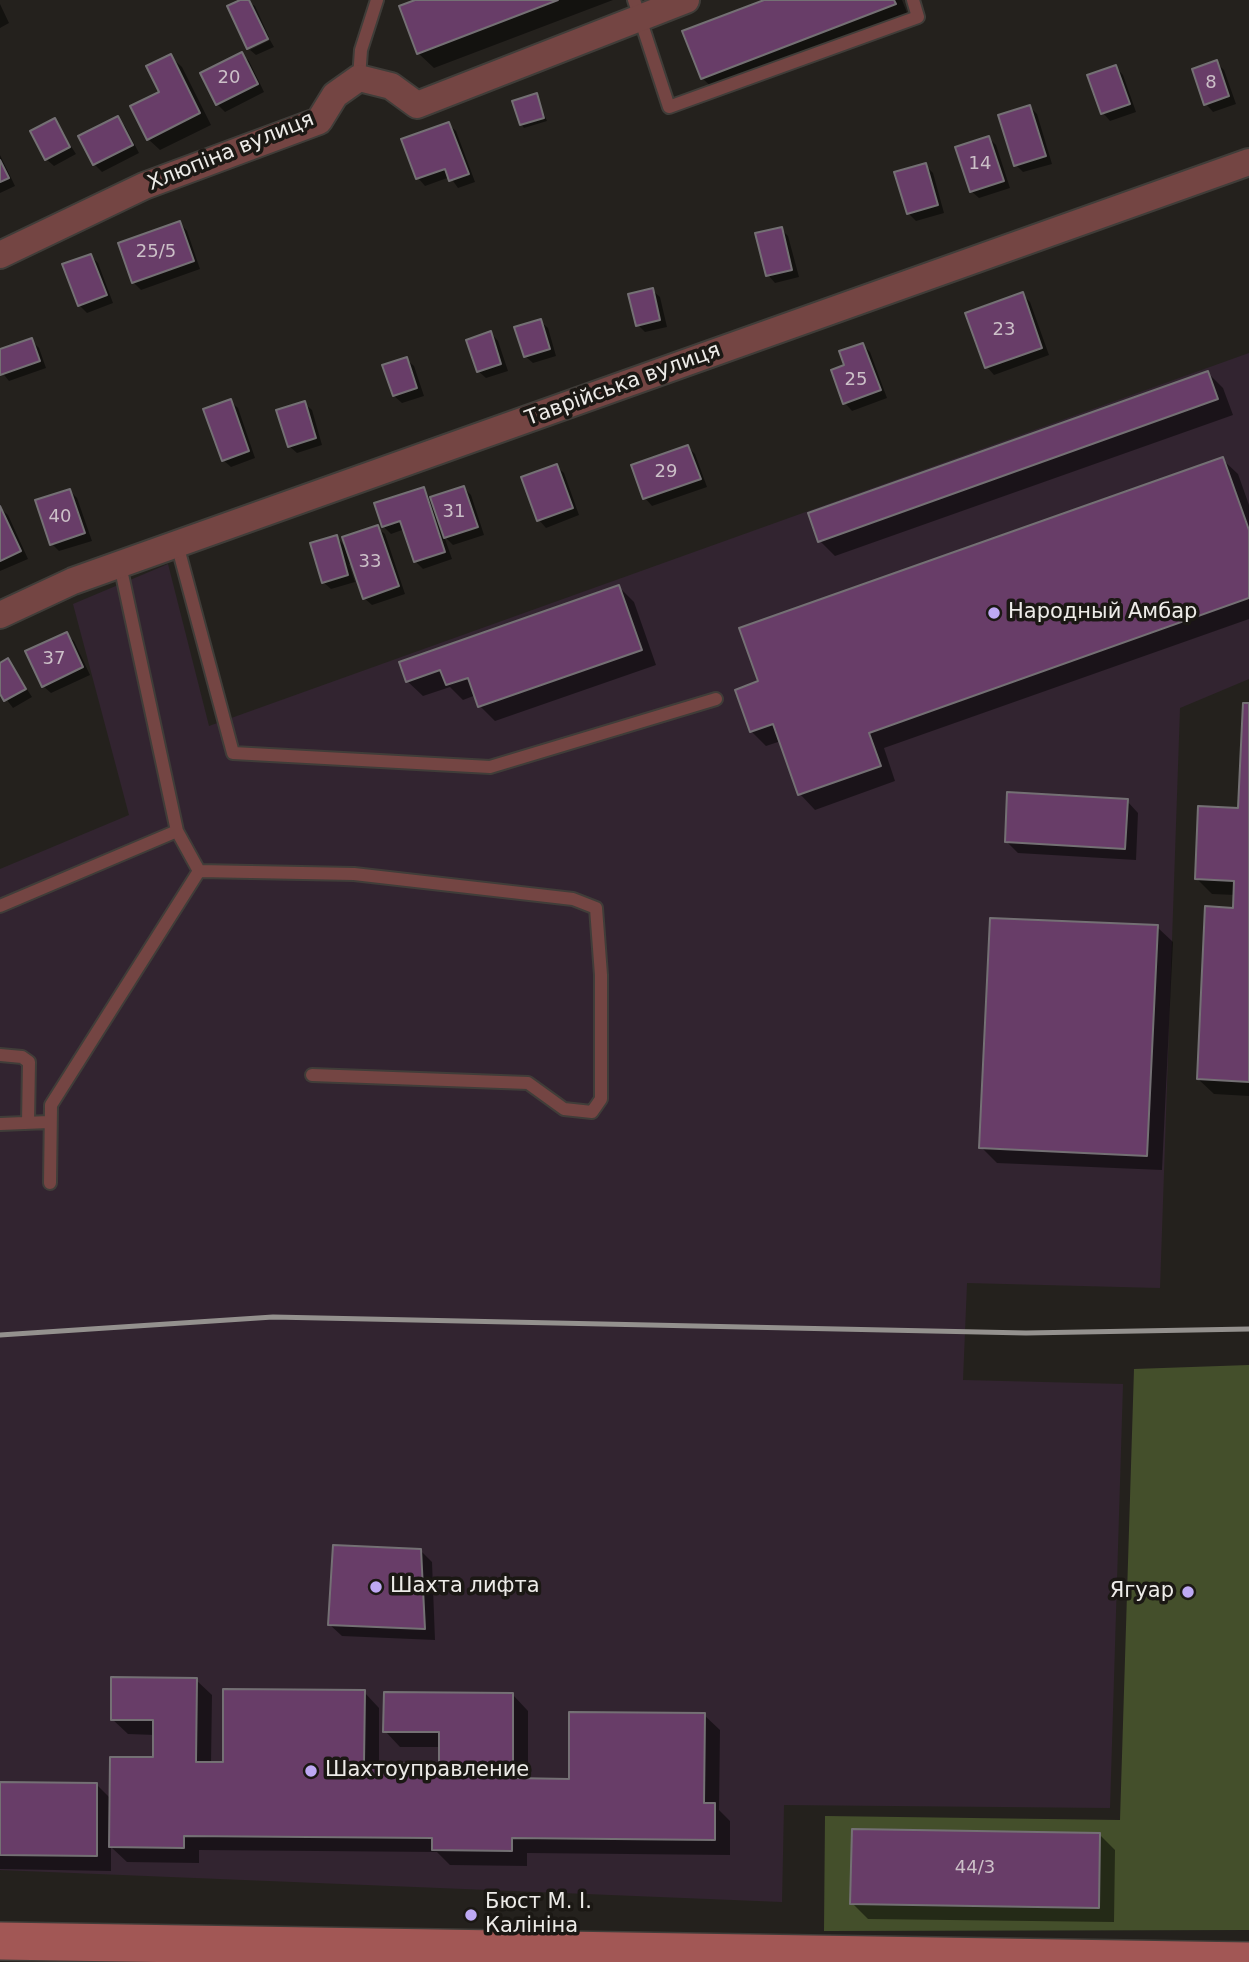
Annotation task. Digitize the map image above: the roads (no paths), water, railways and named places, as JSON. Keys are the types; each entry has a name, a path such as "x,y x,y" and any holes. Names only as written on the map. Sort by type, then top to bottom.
{"main road":[{"path":"0,1941 82,1952 1249,1961"}],"street":[{"path":"359,78 391,86 417,104 637,9 686,0"},
{"name":"Хлюпіна вулиця","path":"0,255 144,186 319,121 335,94 359,78"},
{"name":"Таврійська вулиця","path":"0,615 73,581 1249,162"}],"lane":[{"path":"359,78 361,50 377,0"},
{"path":"637,9 669,107 918,17 913,0"},
{"path":"177,544 233,753 490,767 716,699"},
{"path":"120,565 177,831 199,872"},
{"path":"0,906 177,831"},
{"path":"199,872 354,874 573,899 596,908 601,975 601,1099 592,1112 564,1109 528,1083 312,1075"},
{"path":"50,1182 51,1105 199,872"},
{"path":"0,1055 22,1057 29,1062 28,1123"},
{"path":"0,1125 49,1122"}],"railway":[{"path":"0,1335 273,1317 1026,1333 1249,1329"}],"place":[{"name":"Народный Амбар","path":"994,613"},
{"name":"Шахта лифта","path":"376,1587"},
{"name":"Ягуар","path":"1188,1592"},
{"name":"Шахтоуправление","path":"311,1771"},
{"name":"Бюст М. І. Калініна","path":"471,1915"}]}
